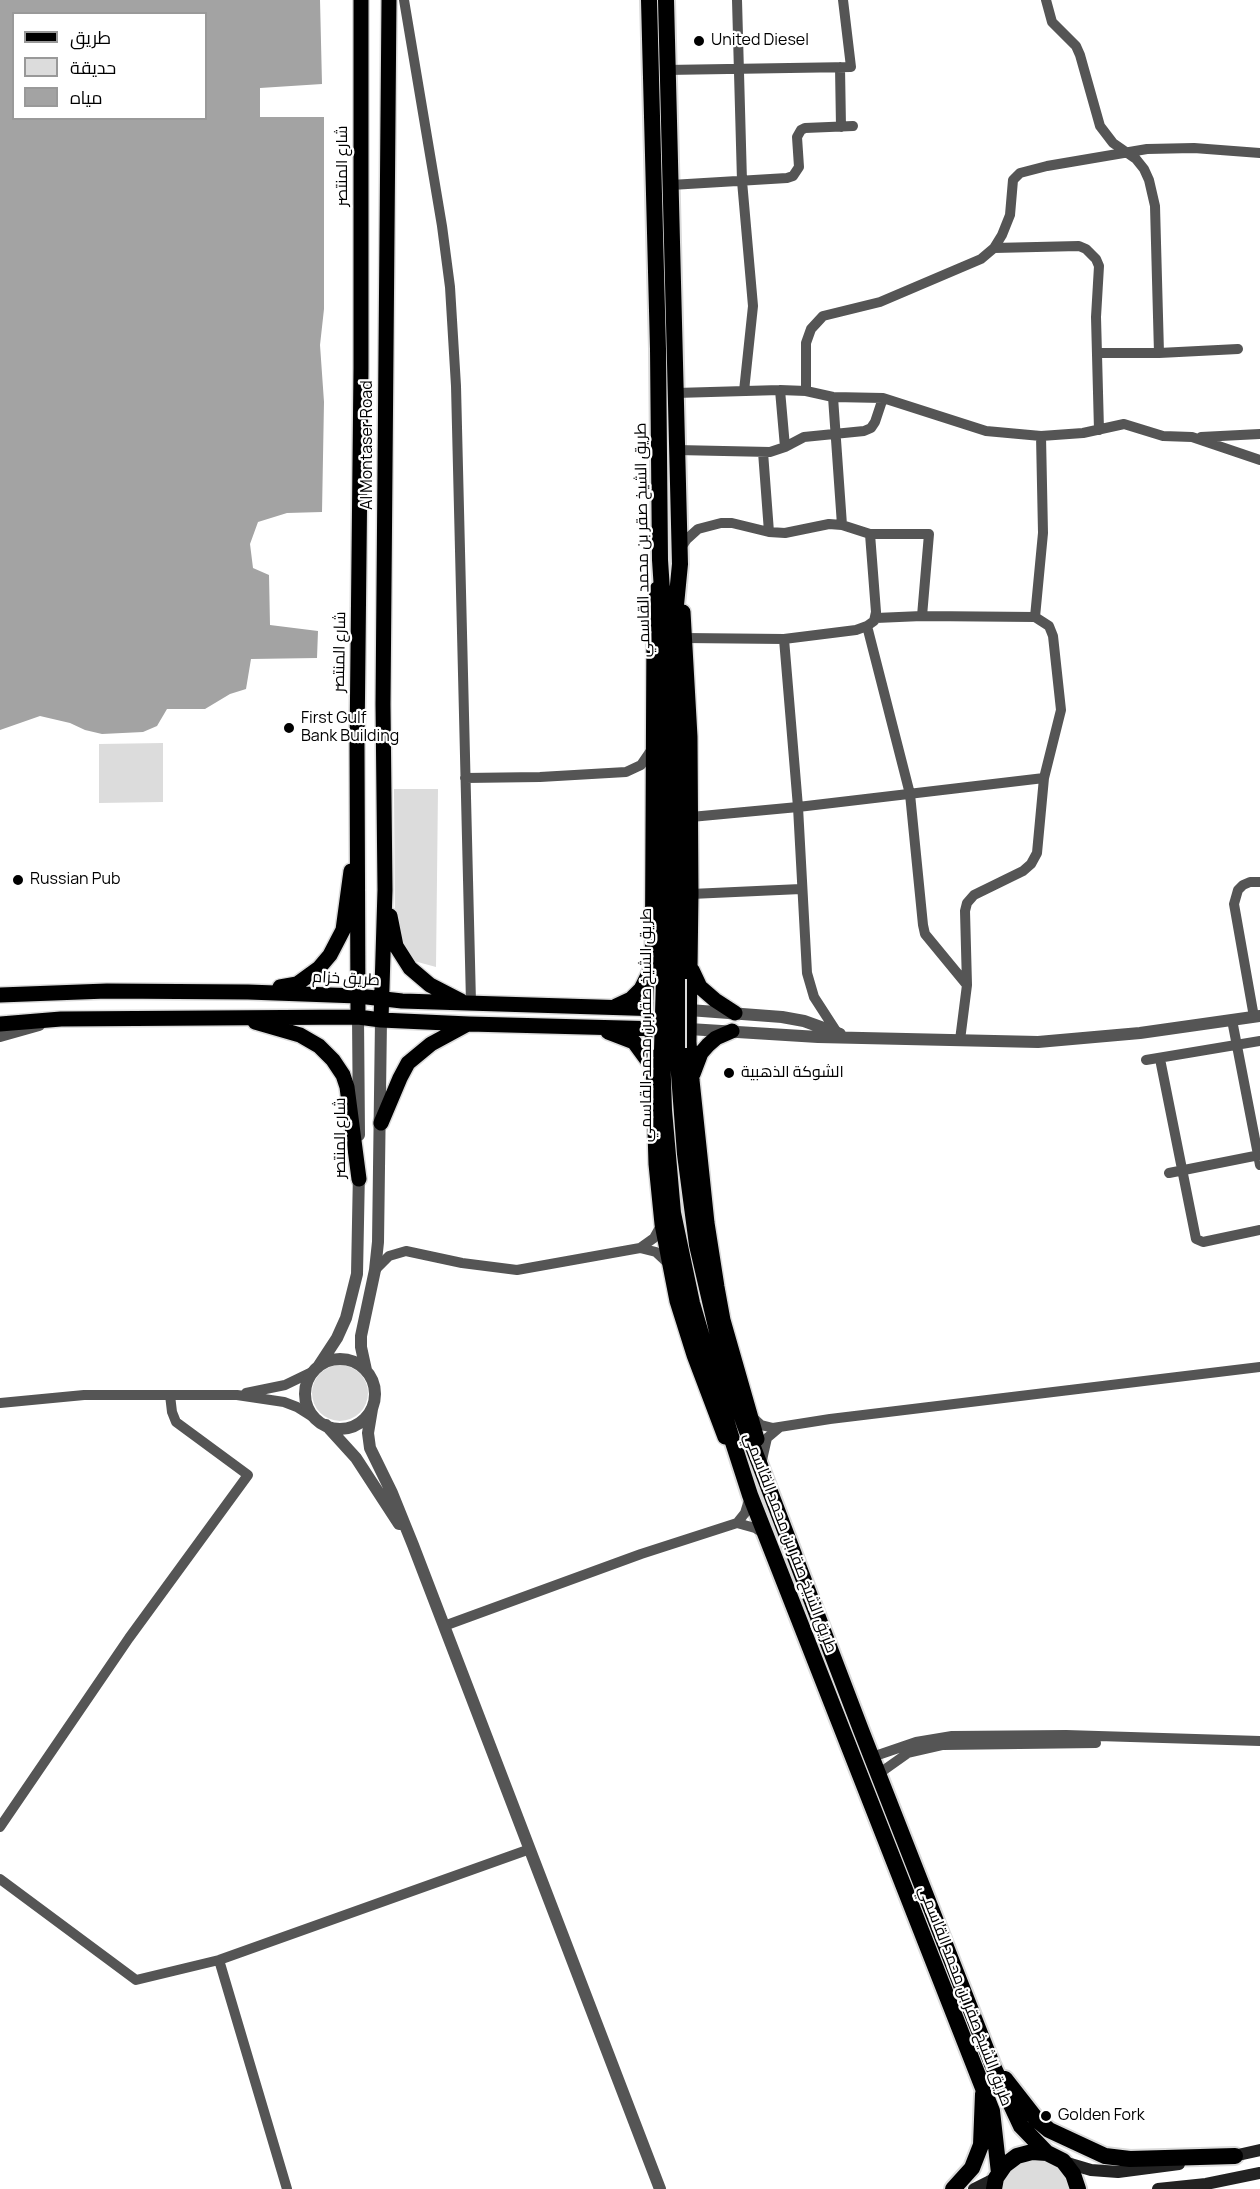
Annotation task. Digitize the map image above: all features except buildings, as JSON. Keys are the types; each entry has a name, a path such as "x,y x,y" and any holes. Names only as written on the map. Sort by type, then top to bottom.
{"highway":[{"name":"طريق الشيخ صقر بن محمد القاسمي","path":"649,0 671,979 670,1049 663,1110 673,1213 692,1303 750,1496 992,2111 997,2180"},
{"name":"طريق الشيخ صقر بن محمد القاسمي","path":"666,0 680,558 676,605 679,827 671,979"},
{"name":"طريق الشيخ صقر بن محمد القاسمي","path":"670,1049 697,1245 724,1366 861,1731 992,2064 1021,2126 1047,2153"},
{"path":"992,2064 1042,2125 1066,2140 1104,2156 1130,2159 1235,2156"},
{"path":"953,2189 972,2168 981,2145 983,2089"},
{"path":"997,2180 1010,2160 1017,2156 1032,2152 1047,2153 1063,2161 1073,2174 1078,2189"}],"main road":[{"name":"شارع المنتصر","path":"358,1017 357,719 361,356 361,0"},
{"name":"Al Montaser Road","path":"385,890 383,704 388,0"},
{"path":"680,558 690,737 689,1029 692,1080 707,1223 723,1320 764,1468"},
{"path":"660,560 654,626 652,1029 656,1164 662,1224 677,1301 722,1431 743,1475"},
{"path":"248,992 297,984 319,968 330,955 343,930 359,820"},
{"path":"381,1020 385,890"},
{"path":"385,890 396,946 410,968 430,985 467,1002"},
{"path":"603,1008 617,1005 635,996 649,977 652,963"},
{"path":"691,966 700,987 735,1013"},
{"name":"طريق خزام","path":"4,995 107,991 248,992 689,1010"},
{"path":"0,1016 6,1012 4,995"},
{"path":"241,1017 300,1035 318,1046 333,1060 343,1075 347,1087 359,1179"},
{"path":"0,1024 61,1019 358,1017 469,1024 689,1029"},
{"path":"381,1123 408,1063 431,1044 469,1024"},
{"path":"594,1028 634,1042 643,1051 653,1068"},
{"path":"692,1080 701,1053 716,1038 732,1031"},
{"path":"1063,2161 1091,2170 1118,2172 1235,2156 1260,2150"},
{"path":"1158,2189 1206,2184 1260,2173"},
{"path":"974,2189 997,2180"}],"street":[{"path":"404,0 450,287 456,386 465,778 467,1002"},
{"path":"737,0 742,181 753,306 744,391"},
{"path":"666,70 851,67 843,0"},
{"path":"1046,0 1052,22 1076,46 1080,55 1100,126 1113,143 1136,159 1149,180 1154,199 1159,353"},
{"path":"840,67 841,127"},
{"path":"671,185 793,176 799,167 797,137 801,130 854,126"},
{"path":"806,391 806,343 811,329 823,316 889,298 973,264 994,248 1002,235 1010,215 1013,180 1016,175 1047,166 1125,152 1170,148 1260,153"},
{"path":"994,248 1079,246 1092,253 1099,266 1097,353 1099,430"},
{"path":"1097,353 1238,350"},
{"path":"780,390 785,447"},
{"path":"676,393 780,390 806,391 833,397 883,398 986,431 1041,436 1083,434 1124,424 1163,436 1260,434"},
{"path":"833,397 842,525"},
{"path":"677,450 763,452 785,447 804,437 864,431 871,428 875,422 883,398"},
{"path":"1035,617 1043,534 1041,436"},
{"path":"1192,437 1260,460"},
{"path":"763,452 769,532"},
{"path":"679,514 686,522 698,529"},
{"path":"680,558 687,538 698,529 711,524 732,523 769,532 785,533 829,524 842,525 870,534 929,534 922,615"},
{"path":"870,534 872,622 910,794 923,925 925,934 967,985"},
{"path":"685,638 784,639 856,630 872,622 922,615 1035,617 1051,630 1061,701 1044,778 1037,853 1031,864 1023,871 974,895 967,903 965,911 967,985 960,1040"},
{"path":"784,639 798,807 808,982 814,998 840,1034"},
{"path":"465,778 626,772 641,765 647,759 654,744"},
{"path":"691,817 798,807 1044,778"},
{"path":"689,1029 818,1037 840,1034 1038,1042 1084,1039 1257,1016 1234,897 1243,885 1260,882"},
{"path":"691,894 801,889"},
{"path":"689,1010 792,1018 840,1034"},
{"name":"شارع المنتصر","path":"316,1369 337,1338 346,1318 357,1274 358,1017"},
{"path":"0,1036 61,1019"},
{"path":"381,1020 378,1242 375,1270 361,1336 366,1370 375,1388 368,1433 370,1449 392,1492 413,1545 660,2189"},
{"path":"1169,1173 1259,1159 1232,1020"},
{"path":"1146,1060 1260,1041"},
{"path":"1160,1059 1196,1239 1203,1242 1260,1230"},
{"path":"640,1248 654,1238 662,1224"},
{"path":"375,1270 389,1256 406,1251 462,1263 517,1270 640,1248 656,1252 670,1265"},
{"path":"237,1395 285,1385 336,1359 347,1359 366,1370"},
{"path":"751,1416 760,1425 773,1428 830,1419 1260,1367"},
{"path":"316,1369 309,1378 306,1388 306,1400 310,1410 356,1458 413,1545"},
{"path":"0,1403 84,1395 237,1395 284,1402 336,1428 347,1428 357,1424 372,1409"},
{"path":"0,1827 129,1638 248,1475 176,1422 170,1395"},
{"path":"764,1468 767,1438 780,1427"},
{"path":"737,1523 747,1508 750,1496"},
{"path":"444,1626 641,1554 737,1523 765,1534"},
{"path":"878,1755 915,1742 952,1736 1066,1735 1260,1741"},
{"path":"884,1770 908,1753 943,1745 1064,1742 1260,1746"},
{"path":"0,1879 136,1980 219,1960 530,1850"},
{"path":"219,1960 287,2189"}],"green space":[{"path":"163,743 163,802 99,803 99,744"},
{"path":"394,789 438,789 436,967 414,961 400,946 395,925"},
{"path":"340,1365 351,1367 360,1373 366,1382 368,1393 366,1404 360,1413 351,1419 340,1421 329,1419 320,1413 314,1404 312,1393 314,1382 320,1373 329,1367"},
{"path":"1029,2158 1051,2161 1066,2174 1072,2189 1000,2189 1001,2179 1014,2164"}],"water":[{"path":"0,0 320,0 322,84 260,88 260,117 324,117 324,309 320,345 324,402 322,512 287,513 258,522 250,544 253,568 269,575 270,625 318,631 317,658 251,659 246,689 230,694 205,709 167,709 157,726 143,732 102,734 40,716 0,730"}],"place":[{"name":"United Diesel","path":"699,41"},
{"name":"First Gulf Bank Building","path":"289,728"},
{"name":"Russian Pub","path":"18,880"},
{"name":"الشوكة الذهبية","path":"729,1073"},
{"name":"Golden Fork","path":"1046,2116"}]}
